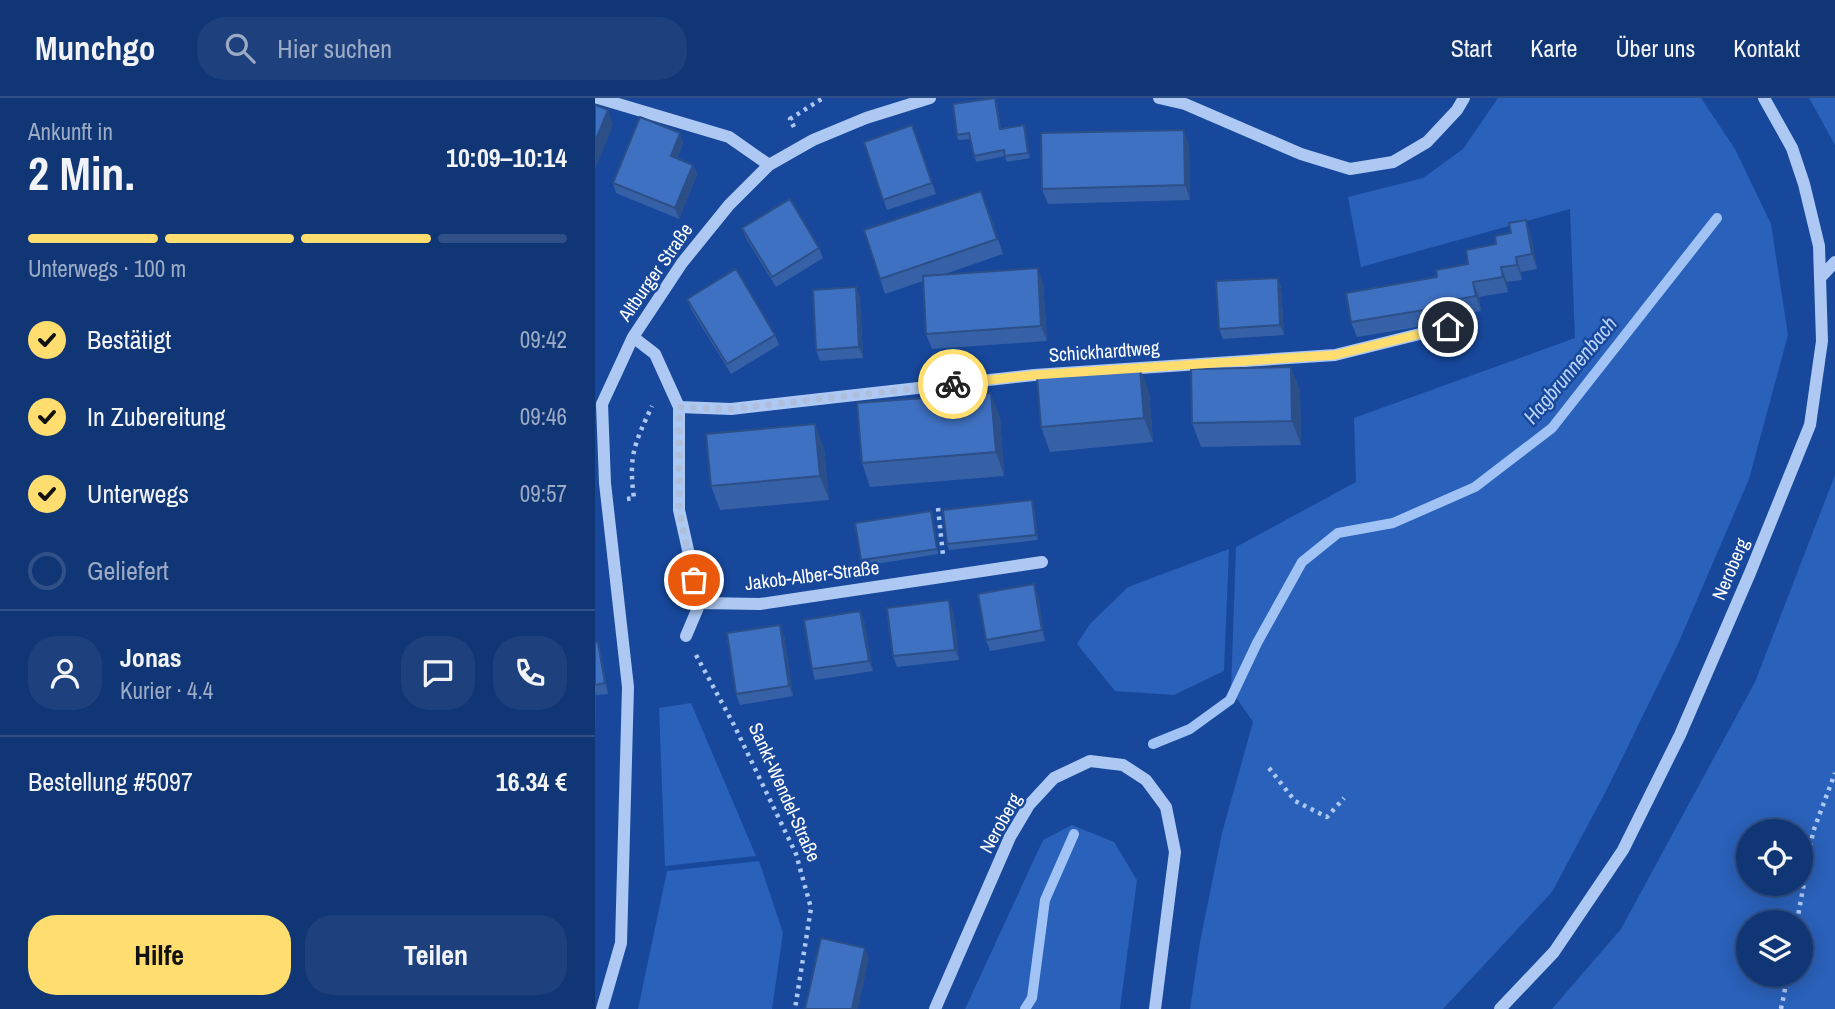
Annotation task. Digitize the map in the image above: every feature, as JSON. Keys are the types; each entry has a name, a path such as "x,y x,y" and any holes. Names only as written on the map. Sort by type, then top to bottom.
{"street":[{"path":"599,98 729,137 769,165"},
{"name":"Altburger Straße","path":"602,1009 621,943 628,687 607,503 599,403 633,337 682,263 729,205 769,165 824,135 866,118 930,98"},
{"path":"1159,98 1185,104 1301,153 1350,169 1393,162 1427,142 1457,110 1464,98"},
{"name":"Neroberg","path":"1500,1009 1554,952 1623,850 1680,734 1810,425 1822,341 1819,246 1792,148 1764,98"},
{"path":"1820,278 1835,262"},
{"name":"Schickhardtweg","path":"679,407 731,409 1034,375 1335,355 1448,327"},
{"path":"633,337 655,354 679,407 679,510 700,603 686,636"},
{"name":"Jakob-Alber-Straße","path":"700,603 760,604 1042,562"},
{"name":"Neroberg","path":"935,1009 1010,837 1028,805 1054,778 1090,761 1123,765 1146,780 1166,807 1175,852 1155,1009"}],"path":[{"path":"790,119 823,98"},
{"path":"607,503 634,498 631,476 633,447 653,404 679,407"},
{"path":"938,508 943,553"},
{"name":"Sankt-Wendel-Straße","path":"686,636 734,725 796,854 811,908 795,1009"},
{"path":"1269,768 1295,801 1327,817 1344,798"},
{"path":"1799,910 1813,832 1835,773"},
{"path":"1781,1009 1786,987"}],"shaded area":[{"path":"1498,98 1701,98 1735,149 1771,224 1788,335 1749,479 1678,644 1606,791 1552,892 1443,1009 1190,1009 1200,942 1222,833 1253,722 1231,690 1236,547 1356,482 1354,418 1575,338 1570,209 1361,267 1348,197 1423,178 1463,149"},
{"path":"1809,98 1835,98 1835,145"},
{"path":"1835,475 1835,1009 1552,1009 1621,929 1755,682"},
{"path":"1229,549 1224,671 1174,695 1115,691 1077,644 1090,624 1128,587"},
{"path":"691,703 756,856 665,866 659,708"},
{"path":"1072,825 1114,842 1137,880 1120,1009 965,1009 1043,840"},
{"path":"759,861 783,933 772,1009 638,1009 667,871"}],"building":[{"path":"995,98 1000,129 1024,125 1028,153 1005,156 1004,150 974,156 969,133 957,135 953,104"},
{"path":"595,105 608,110 595,142"},
{"path":"640,117 680,133 671,156 693,165 675,208 613,183"},
{"path":"912,125 932,183 883,200 864,142"},
{"path":"1184,130 1185,185 1042,189 1041,133"},
{"path":"981,191 997,239 880,279 864,230"},
{"path":"790,199 819,248 772,277 742,228"},
{"path":"1526,220 1532,254 1516,257 1517,265 1501,267 1503,277 1473,282 1476,296 1442,302 1442,307 1351,322 1346,293 1437,277 1436,270 1468,264 1466,250 1496,244 1495,236 1511,233 1509,223"},
{"path":"1038,268 1041,326 926,334 923,276"},
{"path":"736,269 775,335 727,364 687,299"},
{"path":"1278,278 1280,325 1219,329 1216,281"},
{"path":"856,287 859,347 816,350 813,290"},
{"path":"1291,367 1292,421 1192,423 1191,369"},
{"path":"1140,368 1144,418 1041,427 1037,378"},
{"path":"991,393 996,452 862,463 857,403"},
{"path":"815,424 820,476 711,486 706,434"},
{"path":"1032,500 1036,535 947,544 943,510"},
{"path":"931,511 937,549 861,560 855,523"},
{"path":"1034,584 1042,630 986,640 978,594"},
{"path":"949,600 955,650 893,656 887,608"},
{"path":"860,611 869,661 812,669 804,620"},
{"path":"780,625 789,686 736,694 727,633"},
{"path":"598,642 605,683 595,685 595,643"},
{"path":"821,938 865,948 852,1009 805,1009"}],"waterway":[{"name":"Hagbrunnenbach","path":"1153,744 1190,729 1230,700 1257,643 1302,562 1338,533 1393,523 1475,487 1552,428 1717,218"},
{"name":"Hagbrunnenbach","path":"1025,1009 1032,998 1045,900 1074,834"}],"way so far":[{"path":"694,580 679,510 679,407 731,409 953,384"}],"route":[{"path":"953,384 1034,375 1335,355 1448,327"}]}
